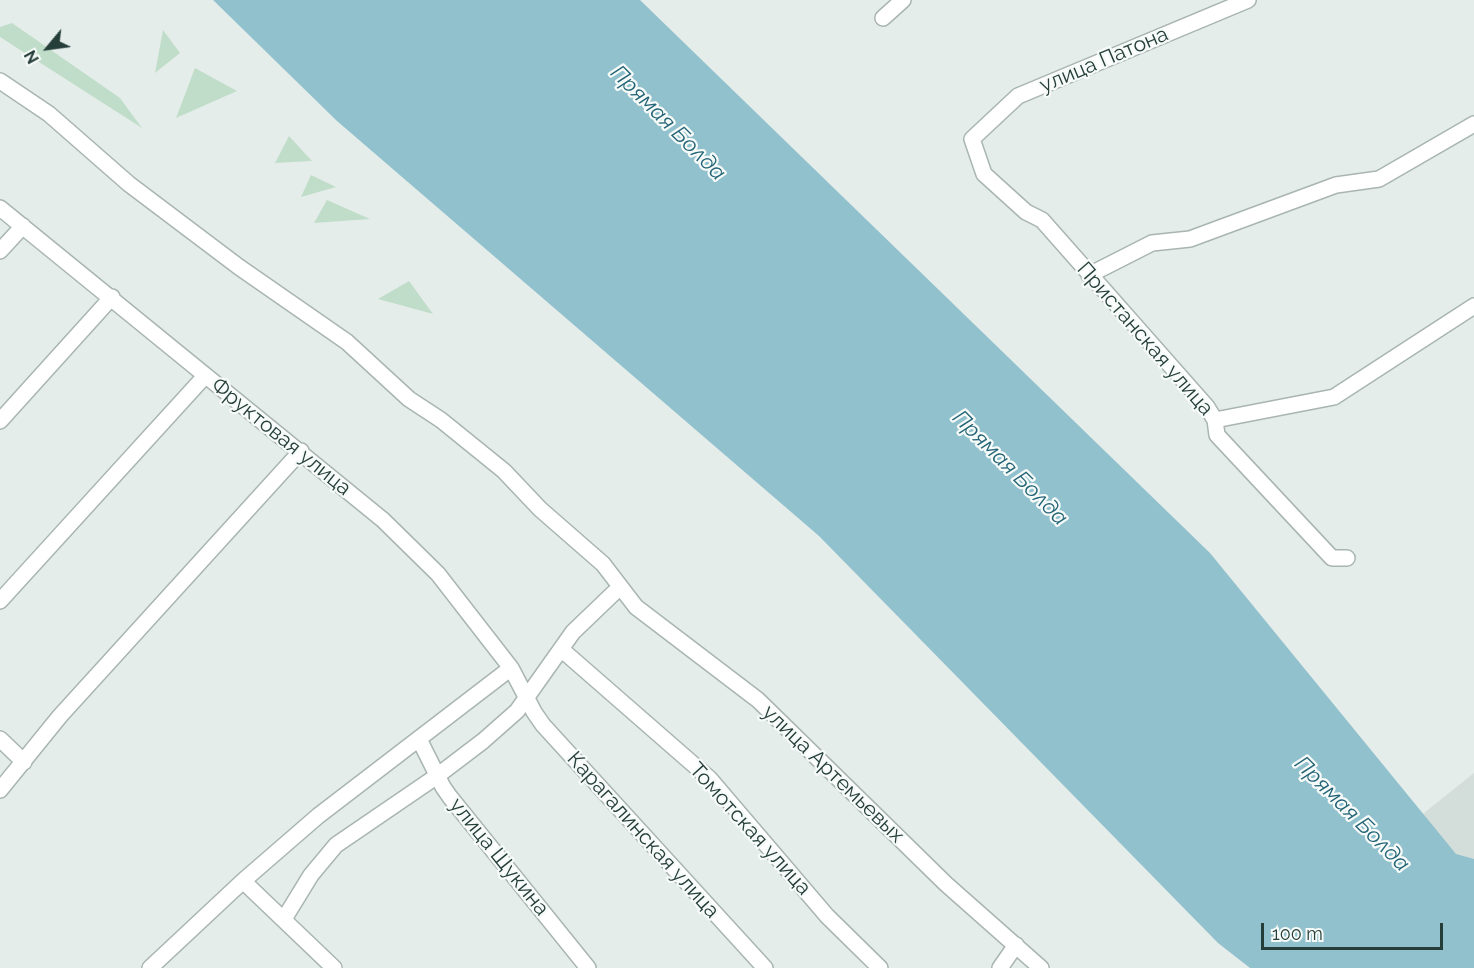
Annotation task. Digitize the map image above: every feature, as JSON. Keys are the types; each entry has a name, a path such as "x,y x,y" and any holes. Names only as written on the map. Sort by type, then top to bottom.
{"street":[{"path":"883,18 903,0"},
{"name":"улица Патона","path":"972,139 1018,96 1248,0"},
{"name":"улица Артемьевых","path":"0,81 57,121 129,184 239,267 347,342 409,399 475,446 504,471 540,509 603,564 613,574 636,607 758,700 938,876 1041,968"},
{"path":"1089,275 1152,243 1190,239 1336,185 1379,179 1474,124"},
{"name":"Пристанская улица","path":"972,139 984,174 1026,212 1042,220 1207,407 1215,420 1217,435 1332,558 1347,558"},
{"name":"Фруктовая улица","path":"0,208 383,520 438,574 511,668 527,698"},
{"path":"0,251 23,226"},
{"path":"0,421 112,297"},
{"path":"1215,420 1334,397 1474,306"},
{"path":"0,601 205,376"},
{"path":"0,790 60,716 301,451"},
{"path":"284,919 311,875 336,845 437,776 483,741 517,711 573,632 620,587"},
{"name":"Томотская улица","path":"561,649 710,779 827,916 880,968"},
{"path":"150,968 243,881 318,816 511,668"},
{"name":"Карагалинская улица","path":"527,698 543,725 765,968"},
{"path":"0,739 24,762"},
{"name":"улица Щукина","path":"419,739 437,776 450,796 588,968"},
{"path":"243,881 334,968"},
{"path":"1000,968 1016,945"}],"shaded area":[{"path":"1474,773 1474,877 1414,821"}],"green space":[{"path":"12,23 120,98 142,128 0,37 0,27"},
{"path":"163,30 180,53 155,73"},
{"path":"195,68 237,91 176,118"},
{"path":"289,136 312,161 275,163"},
{"path":"311,175 336,187 301,197"},
{"path":"327,200 370,219 314,223"},
{"path":"409,281 433,314 378,299"}],"water":[{"name":"Прямая Болда","path":"213,0 640,0 1210,553 1456,854 1474,859 1474,968 1250,968 1218,943 819,536 337,121"}]}
